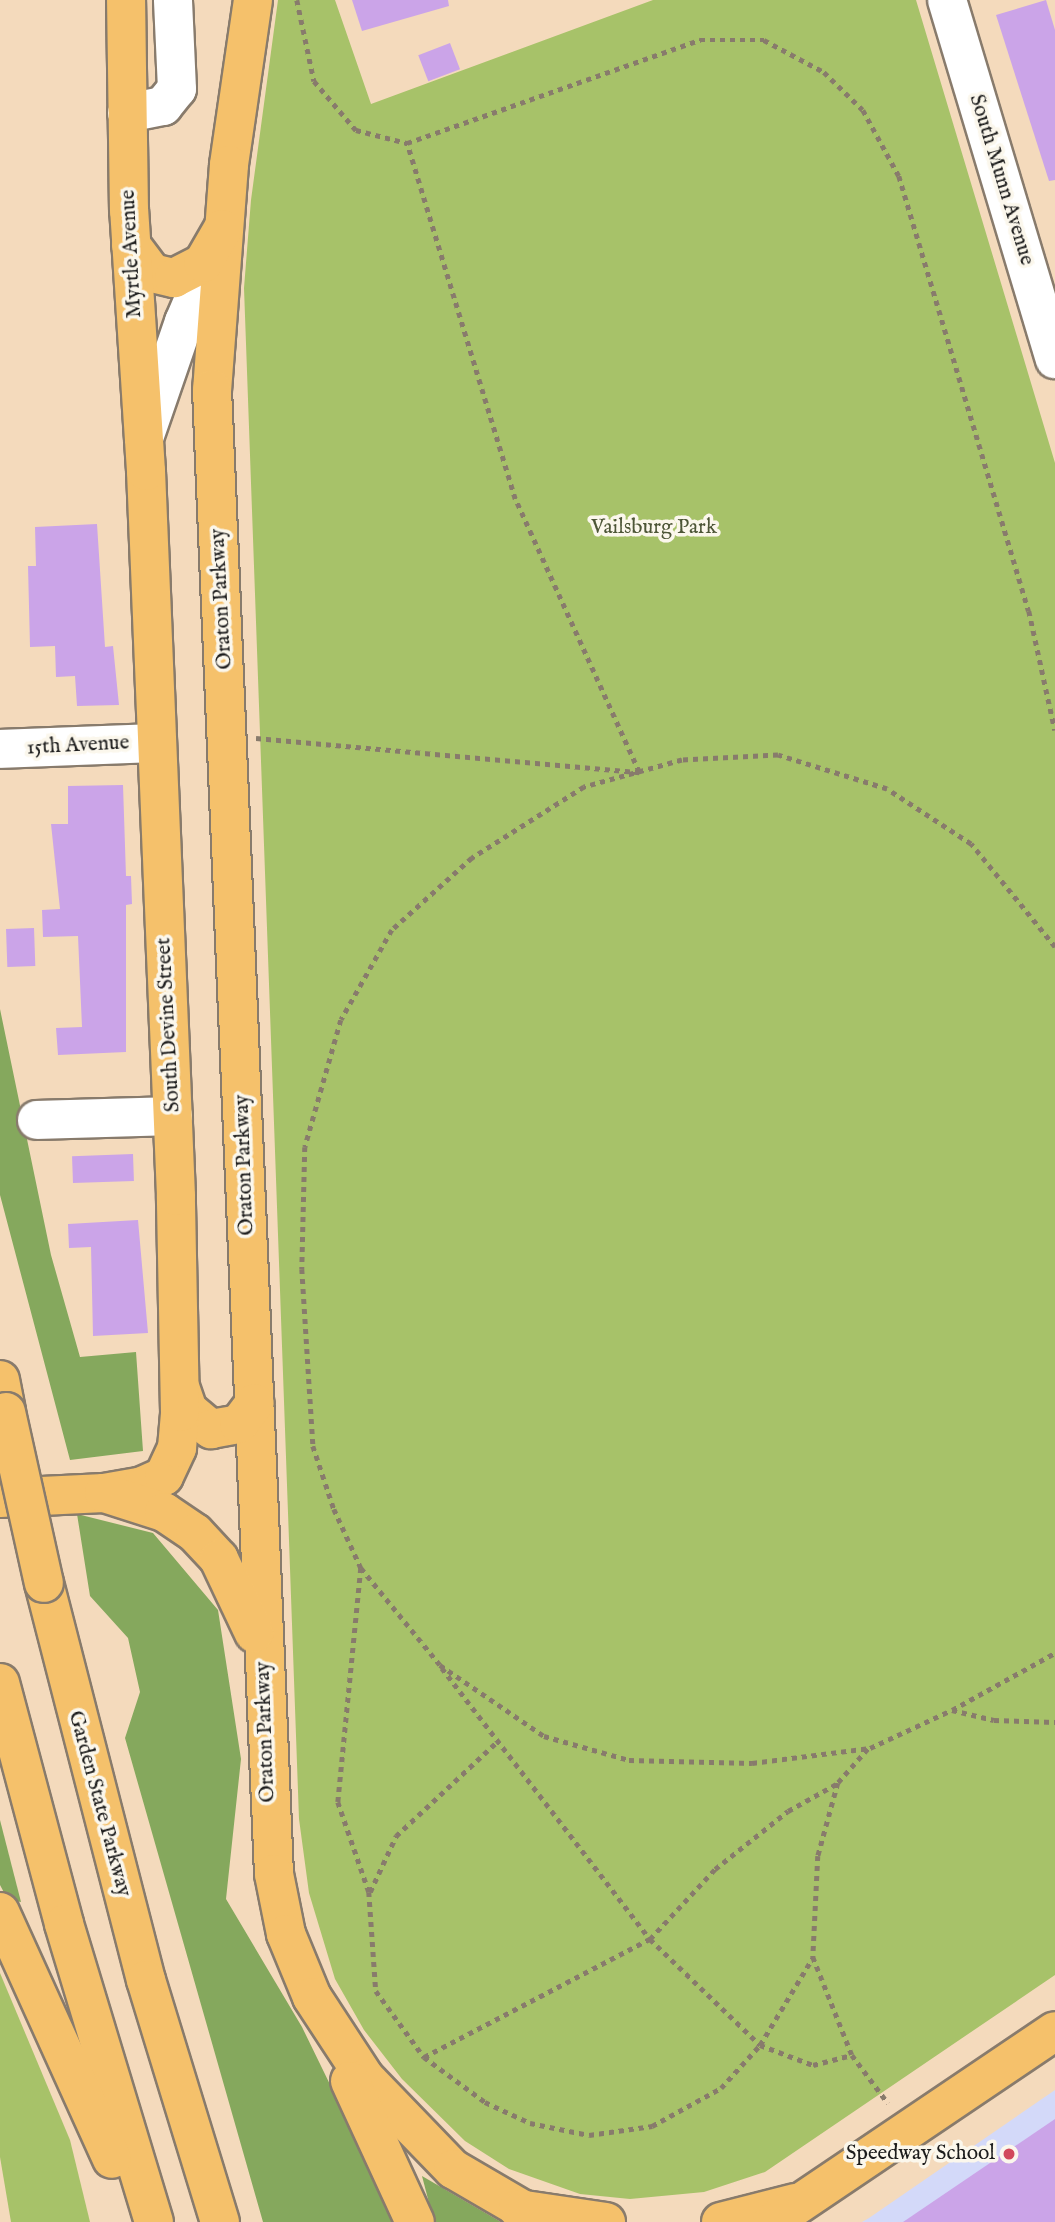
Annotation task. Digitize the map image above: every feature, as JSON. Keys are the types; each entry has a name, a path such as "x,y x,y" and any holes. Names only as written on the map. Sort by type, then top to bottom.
{"main road":[{"name":"Myrtle Avenue","path":"126,0 131,245 147,507"},
{"name":"Oraton Parkway","path":"253,0 225,226 212,389 255,1403 263,1665 274,1874 286,1934 312,1997 365,2078 418,2138 453,2169 530,2215"},
{"path":"131,245 152,273 184,276 203,263 225,226"},
{"name":"South Devine Street","path":"104,1493 142,1486 171,1468 179,1431 173,1116 147,507"},
{"path":"180,1387 188,1410 211,1429 239,1424 255,1403"},
{"name":"Garden State Parkway","path":"3,1396 44,1583 146,1980 220,2222"},
{"path":"0,1498 104,1493 164,1512 208,1546 237,1592 263,1665"},
{"path":"0,1683 64,1924 155,2222"},
{"path":"0,1912 139,2222"},
{"path":"312,1997 415,2222"},
{"path":"772,2222 1055,2031"},
{"path":"721,2222 811,2198"},
{"path":"530,2215 606,2222"}],"street":[{"path":"127,113 163,106 177,89 173,0"},
{"name":"South Munn Avenue","path":"947,0 1044,281 1055,359"},
{"path":"144,438 184,322 225,226"},
{"name":"15th Avenue","path":"0,749 156,743"},
{"path":"37,1120 173,1116"}],"path":[{"path":"297,0 314,81 356,130 407,143 700,40 764,40 824,72 863,110 899,176 1029,611 1055,730"},
{"path":"407,143 514,499 639,772"},
{"path":"228,736 639,772"},
{"path":"852,2055 813,2065 760,2045 650,1939 440,1665 361,1567 334,1509 313,1446 302,1269 305,1147 341,1020 392,930 472,858 584,787 682,760 778,755 887,789 971,844 1055,947"},
{"path":"361,1567 338,1802 369,1892 376,1991 424,2057 485,2102 530,2123 589,2135 652,2126 721,2088 760,2045 813,1957"},
{"path":"440,1665 544,1736 629,1760 751,1763 870,1748 952,1710 1055,1653"},
{"path":"952,1710 994,1720 1055,1722"},
{"path":"369,1892 396,1836 498,1741"},
{"path":"424,2057 650,1939 715,1869 788,1811 838,1783 870,1748"},
{"path":"838,1783 818,1856 813,1957 852,2055 888,2103"}],"shaded area":[{"name":"Speedway School","path":"1055,2090 1055,2222 862,2222 869,2218"}],"green space":[{"name":"Vailsburg Park","path":"278,0 335,0 371,104 653,0 916,0 1055,463 1055,1975 765,2172 704,2192 630,2199 580,2194 509,2169 465,2141 402,2079 364,2030 335,1979 309,1893 299,1819 244,288 251,200"},
{"path":"0,1009 51,1255 80,1357 136,1352 143,1451 70,1460 0,1195"},
{"path":"77,1514 153,1533 218,1610 241,1759 226,1899 302,2027 397,2222 263,2222 125,1738 140,1692 128,1638 90,1596"},
{"path":"0,1820 21,1902 8,1900 0,1885"},
{"path":"0,1973 70,2140 90,2222 11,2222 0,2157"},
{"path":"422,2176 501,2222 434,2222"}],"building":[{"path":"352,0 448,0 449,6 362,31"},
{"path":"1046,0 1055,30 1055,180 1049,181 996,15"},
{"path":"450,43 460,69 428,81 418,55"},
{"path":"97,524 105,647 113,646 119,705 77,706 75,676 56,677 55,646 30,647 28,566 36,566 35,527"},
{"path":"123,785 126,876 131,876 132,904 126,905 126,1052 58,1055 56,1028 82,1027 78,936 43,937 42,910 60,909 51,824 68,824 68,786"},
{"path":"34,928 35,966 7,967 6,929"},
{"path":"133,1154 134,1181 73,1183 72,1156"},
{"path":"138,1220 148,1333 93,1336 91,1247 69,1248 68,1224"},
{"name":"Speedway School","path":"1055,2119 1055,2222 903,2222"}],"place":[{"name":"Speedway School","path":"1009,2154"}]}
